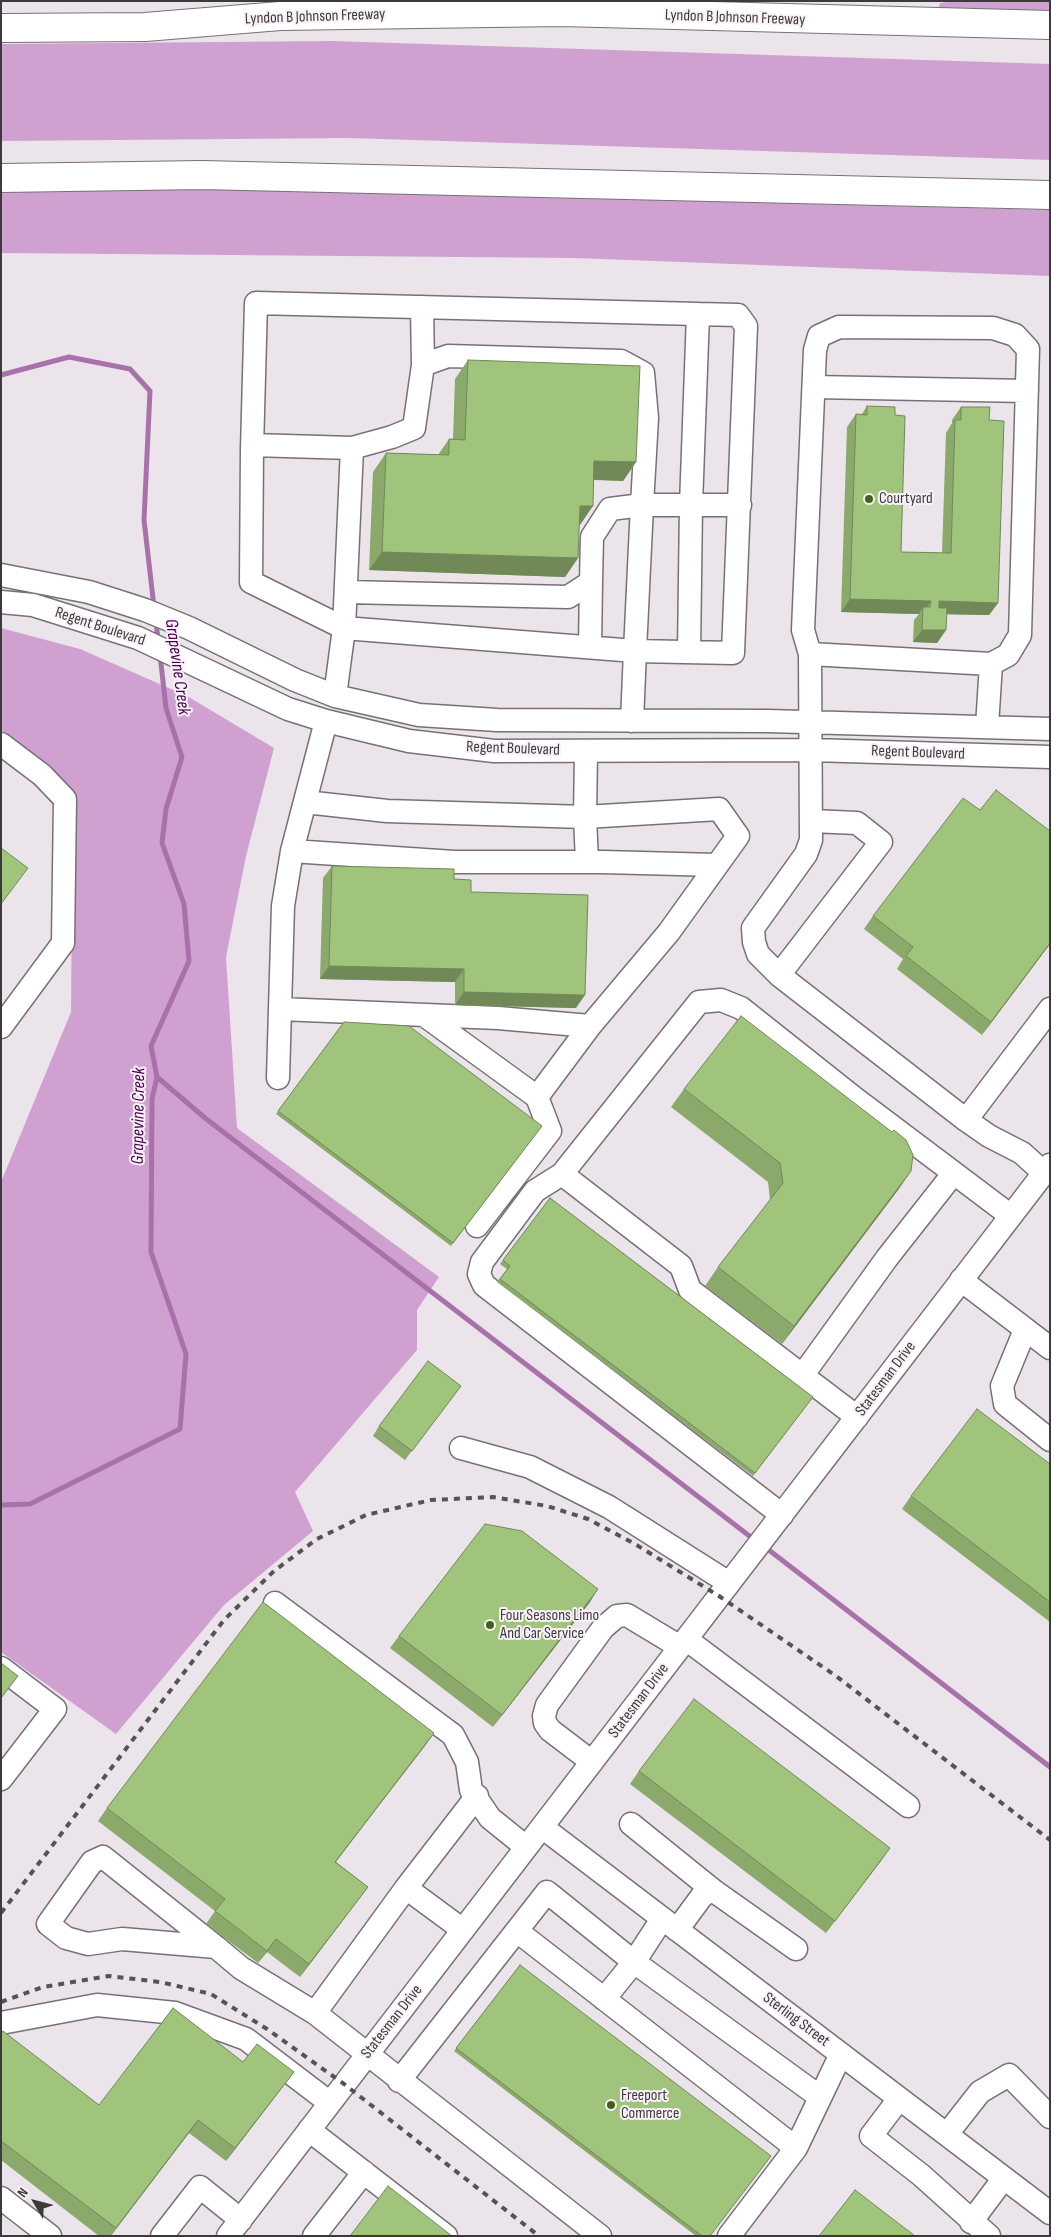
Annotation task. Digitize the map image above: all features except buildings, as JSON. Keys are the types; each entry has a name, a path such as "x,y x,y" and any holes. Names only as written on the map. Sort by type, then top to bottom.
{"highway":[{"path":"562,12 808,1"},
{"name":"Lyndon B Johnson Freeway","path":"1,28 145,27 280,16 562,12 1050,25"},
{"path":"1,178 202,175 1050,195"}],"street":[{"path":"256,303 422,307 738,315 746,326 733,653 635,651 344,628 251,582 256,303"},
{"path":"252,445 352,448 392,437 414,428 422,365 422,307"},
{"path":"689,652 691,505 698,314"},
{"path":"810,654 991,664 1008,655 1020,635 1028,349 1015,335 993,328 839,327 818,336 815,350 803,630 810,654 812,722 811,840 806,854 754,928 754,942 758,954 779,975 966,1120 1047,1169"},
{"path":"422,365 448,356 621,361 643,373 647,418 632,721"},
{"path":"814,387 1027,391"},
{"path":"335,696 344,628 352,448"},
{"path":"590,647 592,537 610,509 642,505 740,505"},
{"name":"Regent Boulevard","path":"1,575 89,592 145,610 189,628 295,680 335,696 419,715 497,720 812,722 1050,729"},
{"path":"346,592 568,597 591,582"},
{"name":"Regent Boulevard","path":"1,602 33,605 138,638 288,709 326,721 409,740 494,751 811,750 1050,757"},
{"path":"987,726 991,664"},
{"path":"278,1078 283,906 292,851 326,721"},
{"path":"1,744 42,775 65,799 63,943 1,1027"},
{"path":"586,751 585,817 587,862"},
{"path":"305,802 387,811 585,817 719,809 738,836 669,932 590,1026 537,1097"},
{"path":"779,975 881,842 857,823 812,821"},
{"path":"292,851 454,862 587,862 716,866"},
{"path":"782,1515 484,1285 479,1274 482,1262 535,1191 562,1174 699,1002 721,1000 748,1013 954,1174 1011,1216"},
{"path":"966,1120 1050,1008"},
{"path":"280,1009 498,1018 590,1026"},
{"path":"424,1015 537,1097 550,1131 478,1226"},
{"name":"Statesman Drive","path":"234,2228 1047,1169"},
{"path":"562,1174 681,1266 690,1290 857,1417"},
{"path":"802,1376 887,1258 954,1174"},
{"path":"961,1280 1050,1348"},
{"path":"1025,1330 1002,1386 1005,1404 1050,1440"},
{"path":"462,1448 530,1467 609,1507 733,1579"},
{"path":"275,1603 453,1734 467,1762 472,1790 490,1818 526,1847"},
{"path":"592,1762 550,1730 545,1724 544,1716 547,1705 603,1628 617,1616 627,1615 683,1643 908,1806"},
{"path":"1,1668 55,1709 1,1779"},
{"path":"315,2014 406,1888 477,1796"},
{"path":"631,1824 714,1891 796,1949"},
{"name":"Sterling Street","path":"542,1827 1050,2213"},
{"path":"216,1948 122,1939 88,1944 66,1938 48,1924 92,1862 103,1857 242,1968 315,2014 366,2056 600,2236"},
{"path":"406,1888 463,1930"},
{"path":"604,1998 669,1924 702,1896 714,1891"},
{"path":"399,2081 548,1892 634,1962 820,2097"},
{"path":"517,1931 796,2148"},
{"path":"1,2023 97,2005 175,2013 246,2038 330,2103"},
{"path":"730,2236 796,2148 841,2054"},
{"path":"947,2134 980,2092 1009,2075 1050,2117"},
{"path":"899,2099 871,2136 921,2175 971,2222 989,2236"},
{"path":"309,2130 446,2236"},
{"path":"314,2236 364,2172"},
{"path":"971,2222 1004,2178"},
{"path":"162,2236 200,2187 234,2228"},
{"path":"1,2198 50,2236"}],"shaded area":[{"path":"955,1 1050,1 1050,14 938,11 940,3"},
{"path":"332,41 1050,64 1050,160 349,138 1,141 1,44"},
{"path":"104,186 1050,210 1050,276 575,258 1,253 1,192"},
{"path":"1,628 80,649 187,696 274,748 246,856 226,957 237,1128 439,1277 417,1310 417,1350 295,1492 313,1531 224,1605 116,1734 1,1652 1,1182 71,1012 72,890 77,830 67,792 38,758 1,730"}],"waterway":[{"name":"Grapevine Creek","path":"1,375 69,357 130,369 150,391 144,520 154,607"},
{"name":"Grapevine Creek","path":"156,621 158,640"},
{"name":"Grapevine Creek","path":"1,1505 30,1504 180,1429 186,1354 151,1252 152,1099 157,1077 151,1046 189,961 184,904 162,843 166,809 182,757 166,708 160,655"},
{"path":"157,1077 205,1118 756,1541"},
{"path":"765,1547 1050,1767"}],"railway":[{"path":"1,1913 224,1620 274,1571 317,1539 366,1515 431,1500 493,1497 547,1506 588,1519 635,1544 719,1596 836,1676 1050,1840"},
{"path":"1,2002 43,1987 109,1976 160,1982 211,1994 267,2029 344,2084 539,2236"}],"place":[{"name":"Courtyard","path":"869,499"},
{"name":"Four Seasons Limo And Car Service","path":"490,1625"},
{"name":"Freeport Commerce","path":"611,2105"}]}
